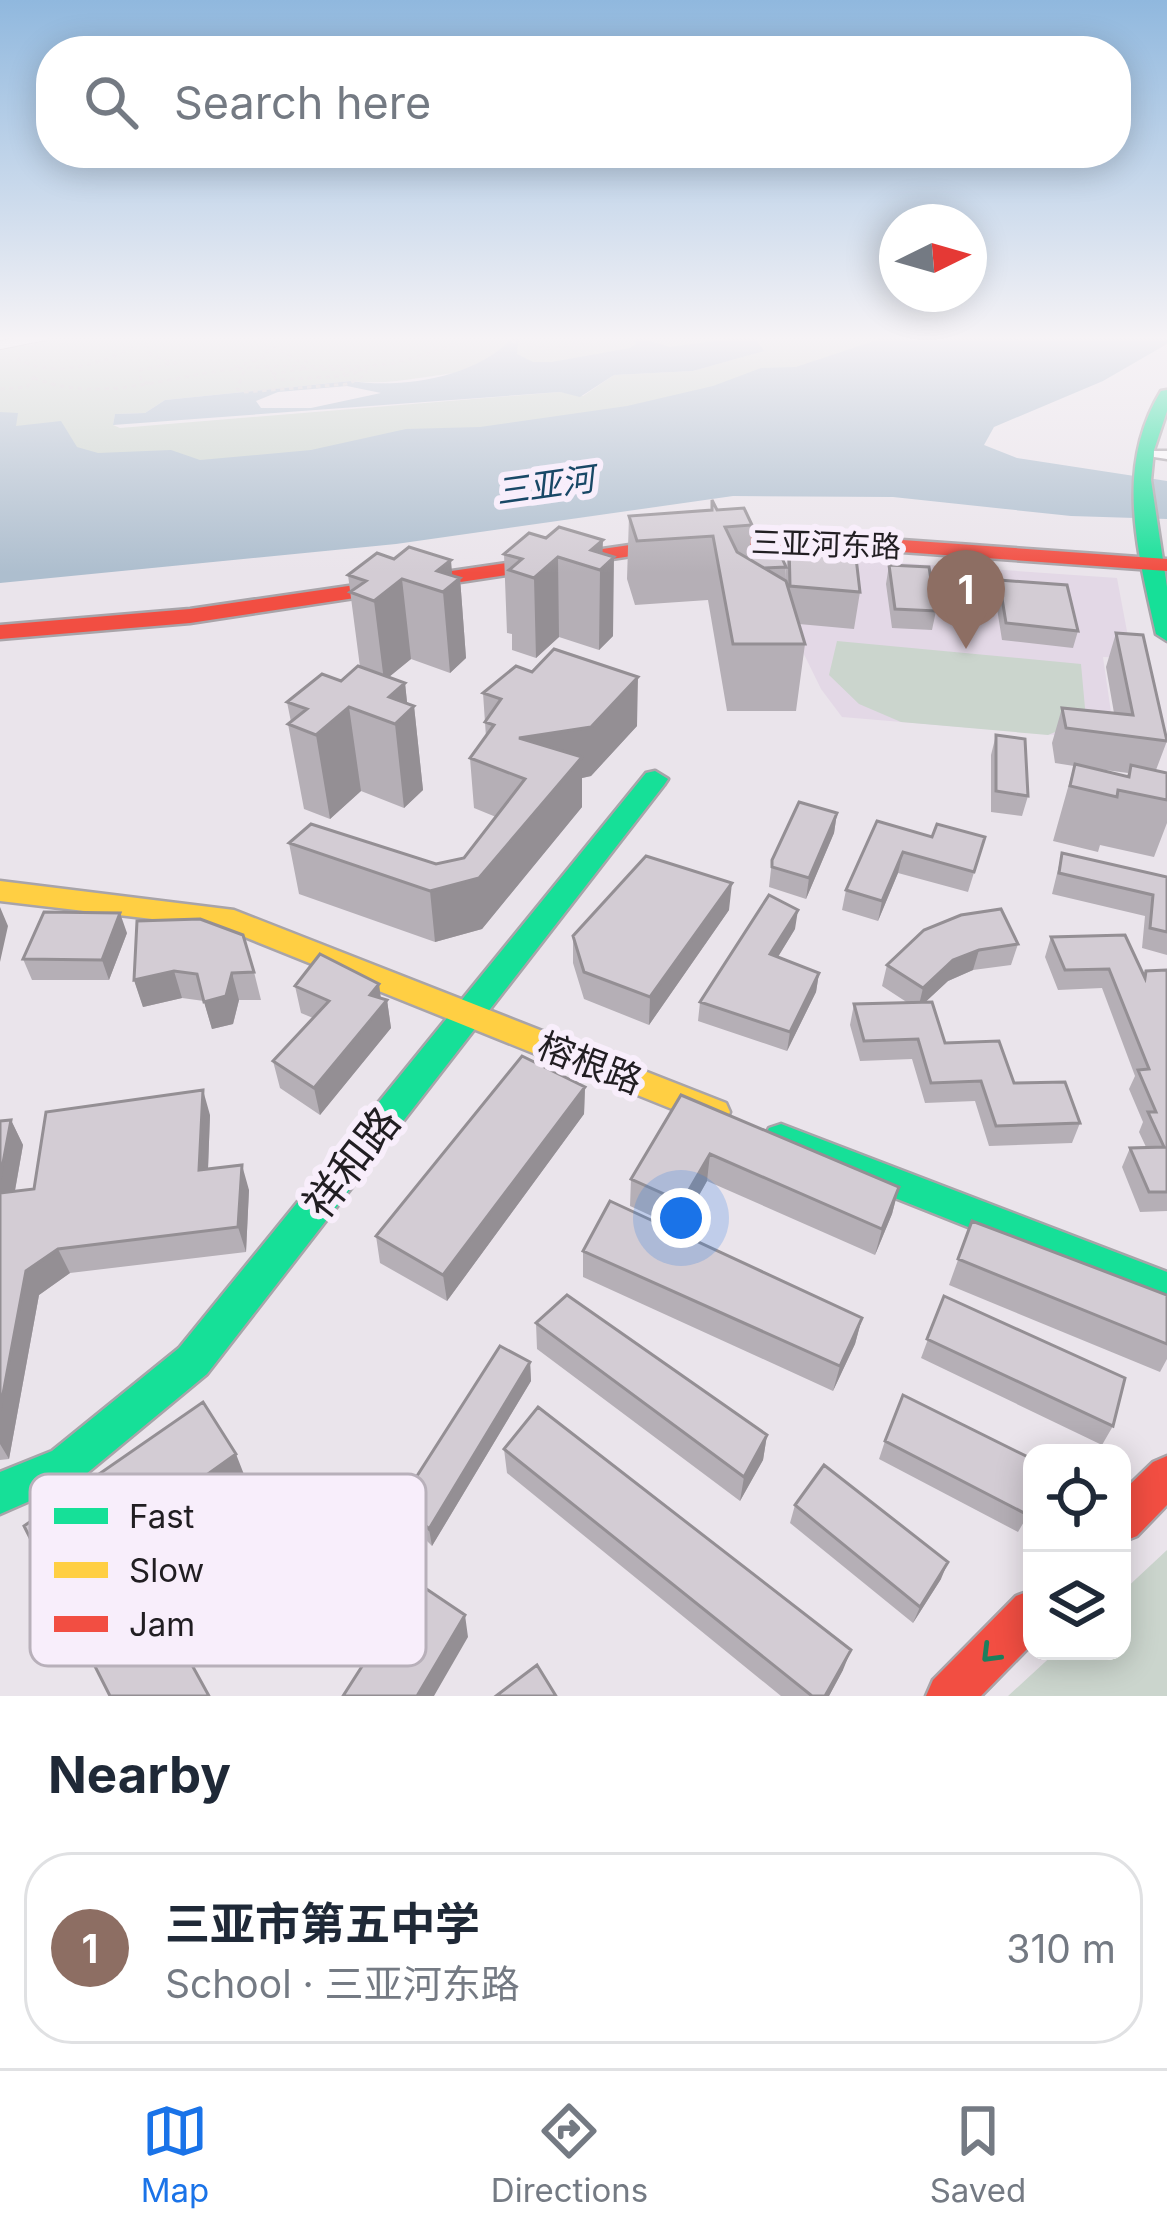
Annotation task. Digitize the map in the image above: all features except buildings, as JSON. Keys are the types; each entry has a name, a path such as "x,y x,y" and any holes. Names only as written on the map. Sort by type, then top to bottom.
{"street":[{"path":"1157,415 1158,458"},
{"path":"1167,417 1151,522 1161,558 1167,634"},
{"name":"三亚河东路","path":"0,628 187,610 664,538 800,534 1161,558"},
{"name":"祥和路","path":"45,1474 66,1465 193,1361 656,779"},
{"name":"榕根路","path":"0,891 224,917 1167,1289"},
{"path":"1131,1513 1167,1476"},
{"name":"祥和路","path":"0,1493 30,1480"},
{"path":"949,1696 1023,1621"}],"shaded area":[{"path":"0,415 115,415 113,425 120,428 277,415 591,415 332,451 200,463 98,456 13,426"},
{"path":"816,557 1117,578 1132,658 1103,657 1115,740 842,717 821,689 798,642 781,576"},
{"path":"837,641 1081,664 1086,719 1048,735 901,722 859,704 829,675"},
{"path":"1167,1550 1167,1696 1008,1696 1047,1660 1131,1660 1131,1584"}],"water":[{"name":"三亚河","path":"0,415 18,415 16,426 61,421 77,447 98,453 171,450 200,460 311,450 406,429 480,427 563,415 1022,415 994,427 984,445 1017,458 1167,481 1167,519 1071,516 893,497 733,496 396,544 0,583"},
{"path":"115,415 246,415 113,425"}],"traffic: fast":[{"path":"1156,415 1144,450 1143,511 1167,634"},
{"path":"45,1474 66,1465 193,1361 655,779"},
{"path":"781,1138 1167,1289"},
{"path":"0,1493 30,1480"}],"traffic: slow":[{"path":"0,891 224,917 714,1112"}],"traffic: jam":[{"path":"712,542 874,544 1167,565"},
{"path":"0,632 190,616 664,546"},
{"path":"1131,1512 1167,1476"},
{"path":"949,1696 1023,1621"}],"place":[{"name":"三亚市第五中学","path":"966,649"}]}
